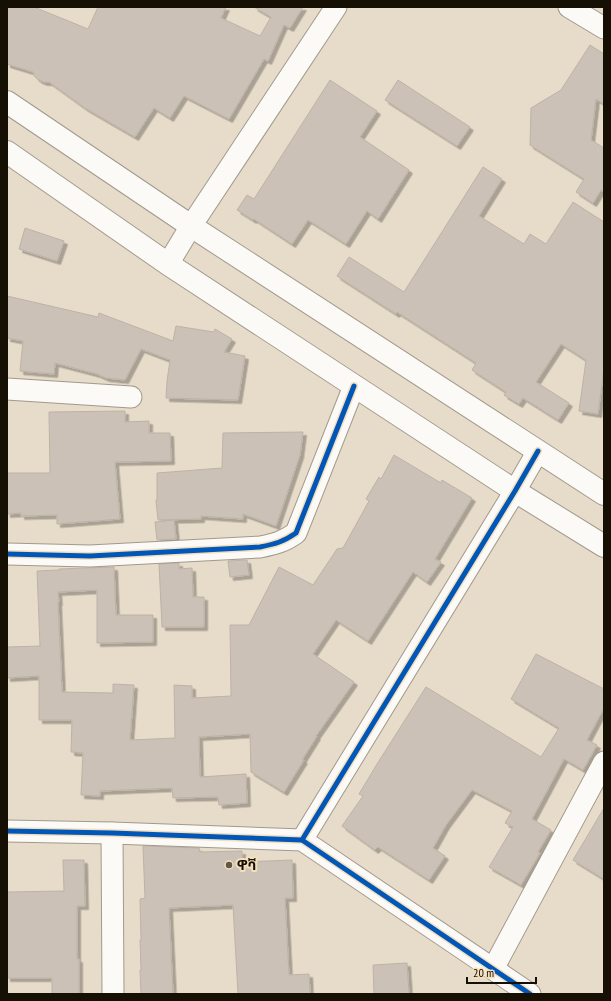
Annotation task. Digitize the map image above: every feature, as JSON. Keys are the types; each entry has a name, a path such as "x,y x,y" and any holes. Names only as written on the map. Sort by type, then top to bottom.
{"main road":[{"path":"7,102 191,226 604,494"},
{"path":"7,152 168,264 515,491 604,546"}],"street":[{"path":"168,264 191,226 336,7"},
{"path":"569,7 604,28"},
{"path":"7,554 90,556 260,547 277,543 288,538 296,533 354,386"},
{"path":"7,389 132,397"},
{"path":"302,840 538,451"},
{"path":"494,969 604,762"},
{"path":"7,831 112,833 302,840 530,994"},
{"path":"112,833 113,994"}],"building":[{"path":"7,7 34,7 88,29 98,7 226,7 221,18 260,36 271,17 254,7 303,7 290,28 284,25 268,61 264,59 229,119 184,96 170,118 154,108 135,137 85,108 49,82 39,80 35,77 33,72 7,64"},
{"path":"590,45 604,54 604,104 596,99 591,140 604,148 604,192 601,190 593,203 576,192 584,179 530,145 531,108 561,90"},
{"path":"330,80 377,111 360,137 409,170 378,219 367,211 346,244 308,220 292,244 254,219 253,220 237,210 247,195 254,199"},
{"path":"398,80 470,127 457,146 385,100"},
{"path":"483,167 502,179 479,216 524,244 530,234 546,244 573,202 604,222 604,368 598,414 579,411 586,360 561,344 536,382 569,403 558,420 523,398 519,404 504,395 506,392 472,370 476,363 397,312 396,314 337,276 349,257 404,292"},
{"path":"25,228 64,241 57,261 19,249"},
{"path":"7,296 98,317 99,313 173,341 176,326 214,332 215,329 232,339 224,352 245,356 238,400 166,398 170,360 141,349 125,380 106,378 97,374 55,363 54,374 20,371 23,341 7,338"},
{"path":"125,411 125,422 149,421 149,433 170,433 171,461 115,462 120,519 57,524 57,515 21,516 21,513 7,514 7,473 50,473 49,412"},
{"path":"303,432 300,455 276,526 243,514 243,519 201,516 201,519 158,520 156,500 157,473 222,468 223,433"},
{"path":"394,455 441,483 442,480 472,498 435,559 441,562 427,582 413,572 368,641 336,620 313,654 354,682 316,736 302,760 304,760 284,792 251,772 250,734 199,737 200,777 246,774 247,803 219,805 218,797 173,798 172,788 100,791 100,796 81,795 83,753 71,752 72,720 39,720 39,676 7,678 7,647 40,646 37,571 114,567 116,615 153,615 153,642 97,643 97,590 58,592 62,692 113,693 113,684 134,685 130,740 175,738 174,685 192,686 192,698 231,696 230,625 249,625 279,567 313,585 337,549 343,548 369,501 366,499 379,477 381,479"},
{"path":"174,520 176,539 157,540 155,522"},
{"path":"247,560 249,575 230,577 228,561"},
{"path":"179,563 179,569 192,568 193,597 204,597 204,627 162,627 159,564"},
{"path":"536,654 604,689 604,708 587,740 597,745 583,770 564,759 532,819 551,830 538,852 540,853 521,885 489,867 513,827 505,823 512,811 472,790 446,825 433,848 445,856 429,880 378,847 375,850 342,826 363,796 359,794 426,687 541,757 559,728 511,699"},
{"path":"604,808 604,879 573,860"},
{"path":"143,846 199,848 200,852 242,851 242,862 292,860 293,898 285,898 289,975 309,974 310,994 238,994 233,905 169,908 173,994 141,994 140,899 145,898"},
{"path":"63,860 84,860 85,906 77,906 77,959 79,959 79,994 52,994 52,978 7,978 7,892 64,891"},
{"path":"407,963 409,994 374,994 373,965"}],"cycle path":[{"path":"7,554 90,556 260,547 283,541 296,533 354,386"},
{"path":"302,840 538,451"},
{"path":"7,831 112,833 302,840 530,994"}],"place":[{"name":"ዋቫ","path":"229,865"}]}
